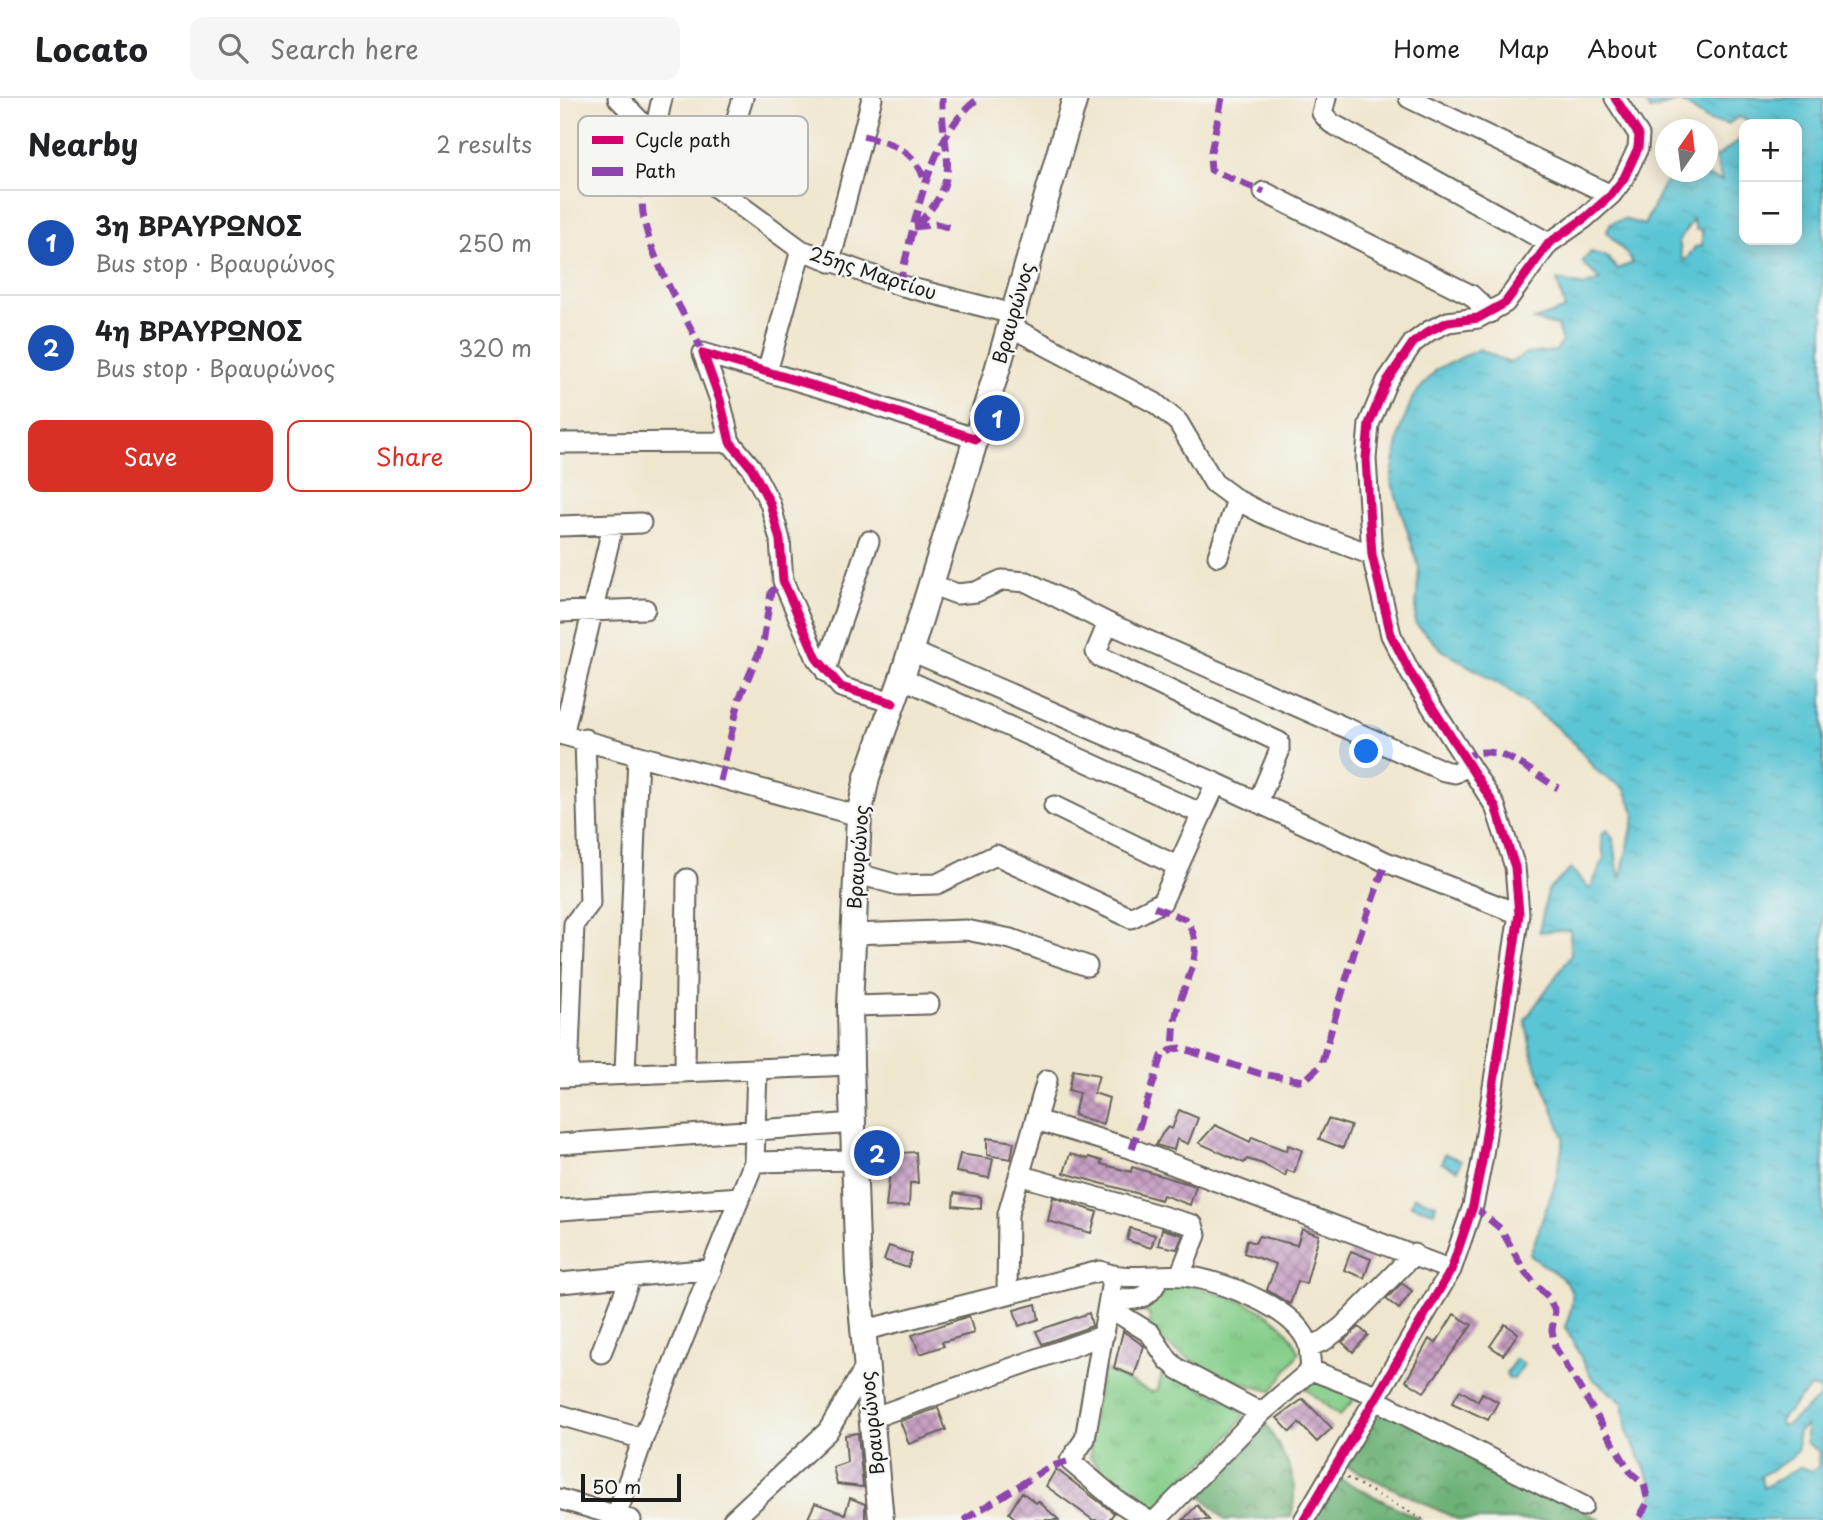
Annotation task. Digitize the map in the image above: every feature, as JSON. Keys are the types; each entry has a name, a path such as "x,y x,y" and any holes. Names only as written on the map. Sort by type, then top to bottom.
{"main road":[{"name":"Βραυρώνος","path":"881,1520 862,1331 851,1065 850,1006 859,816 867,777 902,678 976,439 1074,98"}],"street":[{"name":"25ης Μαρτίου","path":"618,98 636,116"},
{"path":"658,116 662,98"},
{"path":"737,116 743,98"},
{"path":"830,262 873,98"},
{"path":"1326,98 1322,113 1331,123 1549,243"},
{"path":"1409,98 1611,195"},
{"path":"1304,1520 1331,1469 1451,1270 1473,1206 1482,1161 1519,914 1515,867 1495,806 1411,674 1391,635 1372,555 1366,441 1378,400 1399,360 1429,331 1448,323 1490,313 1505,303 1549,243 1611,195 1633,162 1639,135 1635,124 1615,98"},
{"path":"1264,192 1471,295 1490,313"},
{"name":"25ης Μαρτίου","path":"729,196 801,250 830,262 1011,320 1155,403 1178,422 1214,483 1237,500 1268,516 1372,555"},
{"path":"767,372 801,250"},
{"path":"893,703 841,687 817,659 783,581 780,540 763,485 730,442 720,400 703,353 976,439"},
{"path":"560,443 730,442"},
{"path":"1218,556 1237,500"},
{"path":"560,526 641,523"},
{"path":"613,525 562,735 859,816"},
{"path":"826,672 869,541"},
{"path":"930,584 957,594 976,592 1002,580 1027,582 1108,623 1444,771 1455,773 1468,765"},
{"path":"560,612 645,609"},
{"path":"1108,623 1096,652 1098,656 1279,742 1279,752 1258,802"},
{"path":"909,650 1216,783 1386,862 1519,914"},
{"path":"902,678 1202,814"},
{"path":"584,739 590,903 574,924 564,1077 851,1065"},
{"path":"625,1073 638,756"},
{"path":"855,873 898,885 937,884 996,855 1131,918 1161,902 1216,783"},
{"path":"1054,806 1177,866"},
{"path":"685,1070 687,880"},
{"path":"853,934 966,930 1011,939 1087,967"},
{"path":"850,1006 929,1004"},
{"path":"560,1499 624,1517 643,1439 754,1162 757,1069"},
{"path":"1007,1293 1008,1214 1047,1080"},
{"path":"1035,1120 1132,1149 1451,1270"},
{"path":"560,1144 855,1123"},
{"path":"754,1162 855,1160"},
{"path":"1019,1175 1194,1225 1196,1235 1180,1275"},
{"path":"560,1210 740,1197"},
{"path":"1309,1348 1343,1326 1414,1254"},
{"path":"560,1283 712,1269"},
{"path":"862,1331 1091,1271 1158,1278 1180,1275 1206,1280 1282,1312 1299,1326 1312,1358 1311,1370 1261,1413 1156,1520"},
{"path":"1113,1275 1085,1439 1070,1461 1116,1500 1147,1520"},
{"path":"601,1353 631,1276"},
{"path":"1109,1303 1149,1294 1158,1278"},
{"path":"1109,1303 1150,1333 1168,1360 1178,1369 1261,1413"},
{"path":"872,1418 1104,1335"},
{"path":"733,1520 828,1432 866,1366"},
{"path":"1311,1370 1375,1397 1583,1506"},
{"path":"560,1415 643,1439"}],"path":[{"path":"1331,1469 1424,1520"}],"green space":[{"path":"1184,1284 1252,1306 1281,1325 1292,1338 1299,1353 1272,1391 1225,1376 1174,1350 1152,1330 1149,1314 1130,1307 1167,1287"},
{"path":"1103,1369 1151,1392 1158,1390 1163,1370 1233,1403 1244,1416 1218,1451 1182,1478 1175,1492 1157,1510 1120,1488 1090,1457 1091,1426"},
{"path":"1311,1380 1353,1392 1353,1401 1339,1416 1303,1387"},
{"path":"1378,1408 1601,1520 1459,1520 1344,1465"},
{"path":"1266,1424 1290,1468 1293,1479 1294,1502 1291,1517 1225,1520 1197,1492 1209,1485"},
{"path":"1336,1477 1421,1520 1312,1520"}],"water":[{"path":"1643,98 1823,98 1823,1520 1646,1520 1655,1490 1627,1431 1623,1403 1592,1378 1565,1327 1572,1300 1567,1284 1530,1255 1556,1180 1564,1138 1533,1058 1525,1020 1571,955 1570,930 1539,932 1548,890 1571,869 1590,889 1604,859 1601,835 1607,830 1613,839 1620,880 1635,815 1625,789 1598,772 1572,741 1548,720 1507,689 1442,650 1415,623 1419,567 1391,480 1401,427 1413,397 1437,369 1479,349 1510,363 1525,354 1556,351 1562,341 1557,326 1534,320 1565,309 1557,280 1584,286 1600,280 1582,262 1591,252 1606,256 1617,269 1633,263 1607,231 1611,223 1624,219 1644,225 1666,182 1722,181 1718,156 1739,141 1739,245 1802,245 1802,119 1738,117 1728,124 1718,122 1718,119 1706,119 1680,101 1650,110","holes":["1693,219 1696,230 1702,230 1702,246 1695,247 1685,261 1679,241","1811,1387 1821,1390 1820,1397 1788,1424 1781,1426 1780,1420","1806,1425 1806,1442 1819,1452 1818,1467 1813,1471 1800,1467 1763,1488 1761,1476 1791,1458 1798,1449 1797,1433"]},
{"path":"1445,1154 1461,1160 1458,1170 1441,1163"},
{"path":"1414,1197 1436,1204 1434,1212 1411,1205"},
{"path":"1516,1359 1524,1364 1514,1379 1509,1379 1506,1373"}],"building":[{"path":"1073,1070 1099,1075 1094,1093 1109,1098 1103,1124 1074,1115 1079,1093 1069,1090"},
{"path":"1179,1110 1198,1118 1188,1144 1177,1139 1174,1150 1156,1145 1168,1127 1172,1129"},
{"path":"1328,1119 1351,1126 1343,1148 1319,1139"},
{"path":"1215,1125 1250,1142 1252,1137 1287,1151 1288,1145 1302,1150 1294,1173 1287,1170 1285,1176 1263,1164 1247,1159 1244,1163 1199,1143"},
{"path":"987,1138 1014,1142 1011,1159 987,1155"},
{"path":"916,1152 918,1183 910,1183 909,1206 886,1207 890,1170 885,1170 886,1154"},
{"path":"960,1154 993,1159 989,1178 956,1172"},
{"path":"1070,1154 1088,1159 1089,1157 1102,1161 1101,1164 1131,1172 1132,1167 1196,1186 1190,1205 1163,1195 1161,1200 1064,1173"},
{"path":"954,1193 981,1197 981,1209 953,1206"},
{"path":"1053,1197 1097,1212 1091,1233 1048,1221"},
{"path":"1130,1228 1155,1235 1151,1248 1127,1240"},
{"path":"1162,1229 1183,1235 1177,1249 1158,1245"},
{"path":"1302,1229 1319,1235 1306,1284 1298,1281 1290,1304 1267,1290 1276,1264 1244,1253 1247,1240 1255,1243 1259,1236 1297,1245"},
{"path":"889,1246 912,1254 908,1268 884,1260"},
{"path":"1351,1251 1371,1259 1364,1278 1344,1270"},
{"path":"1402,1283 1412,1291 1399,1309 1386,1299"},
{"path":"1036,1304 1039,1319 1019,1326 1014,1310"},
{"path":"1089,1313 1092,1326 1042,1344 1036,1331"},
{"path":"1454,1314 1472,1325 1424,1392 1406,1381 1429,1339 1436,1343"},
{"path":"969,1316 974,1333 942,1342 944,1346 920,1354 912,1335"},
{"path":"1505,1324 1518,1333 1503,1355 1490,1346"},
{"path":"1359,1327 1368,1335 1353,1352 1342,1342"},
{"path":"1123,1331 1144,1346 1134,1376 1114,1368"},
{"path":"1460,1390 1478,1401 1482,1393 1498,1402 1488,1420 1452,1403"},
{"path":"1303,1399 1332,1428 1317,1442 1299,1423 1290,1432 1277,1418"},
{"path":"938,1408 946,1430 909,1444 900,1421"},
{"path":"858,1433 863,1487 837,1484 833,1467 847,1462 845,1435"},
{"path":"1056,1469 1114,1513 1109,1520 1093,1520 1046,1486"},
{"path":"1022,1492 1036,1503 1038,1501 1059,1520 1017,1520 1009,1513"},
{"path":"850,1498 865,1504 865,1520 808,1518 815,1503 845,1514"},
{"path":"1197,1505 1209,1520 1183,1520"}],"marked path":[{"path":"917,225 932,208 946,178 948,164 942,98"},
{"path":"899,285 925,184 935,158 961,115 979,98"},
{"path":"1222,98 1210,157 1211,170 1264,192"},
{"path":"863,136 894,146 910,156 922,172 925,183"},
{"path":"643,196 645,226 652,249 703,353"},
{"path":"914,227 937,224 954,229"},
{"path":"720,781 740,697 763,643 771,592 783,581"},
{"path":"1468,765 1470,755 1493,753 1516,761 1558,788"},
{"path":"1132,1149 1162,1056 1173,1049 1181,1048 1261,1074 1304,1081 1321,1065 1356,946 1386,862"},
{"path":"1154,907 1185,919 1195,941 1193,964 1176,1016 1173,1049"},
{"path":"1473,1206 1501,1229 1526,1274 1548,1297 1555,1311 1552,1330 1555,1347 1631,1473 1644,1484 1648,1502 1638,1520"},
{"path":"964,1520 1049,1467 1070,1461"}],"cycle path":[{"path":"1304,1520 1451,1270 1473,1206 1482,1161 1519,914 1515,867 1495,806 1411,674 1391,635 1372,555 1366,459 1369,424 1387,381 1413,343 1448,322 1478,318 1505,303 1549,243 1585,218 1611,195 1624,178 1638,148 1639,135 1615,98"},
{"path":"893,703 841,687 817,659 783,581 780,540 770,503 751,467 730,442 720,400 703,353 842,394 976,439"}],"place":[{"name":"3η ΒΡΑΥΡΩΝΟΣ","path":"997,418"},
{"name":"4η ΒΡΑΥΡΩΝΟΣ","path":"877,1153"}]}
